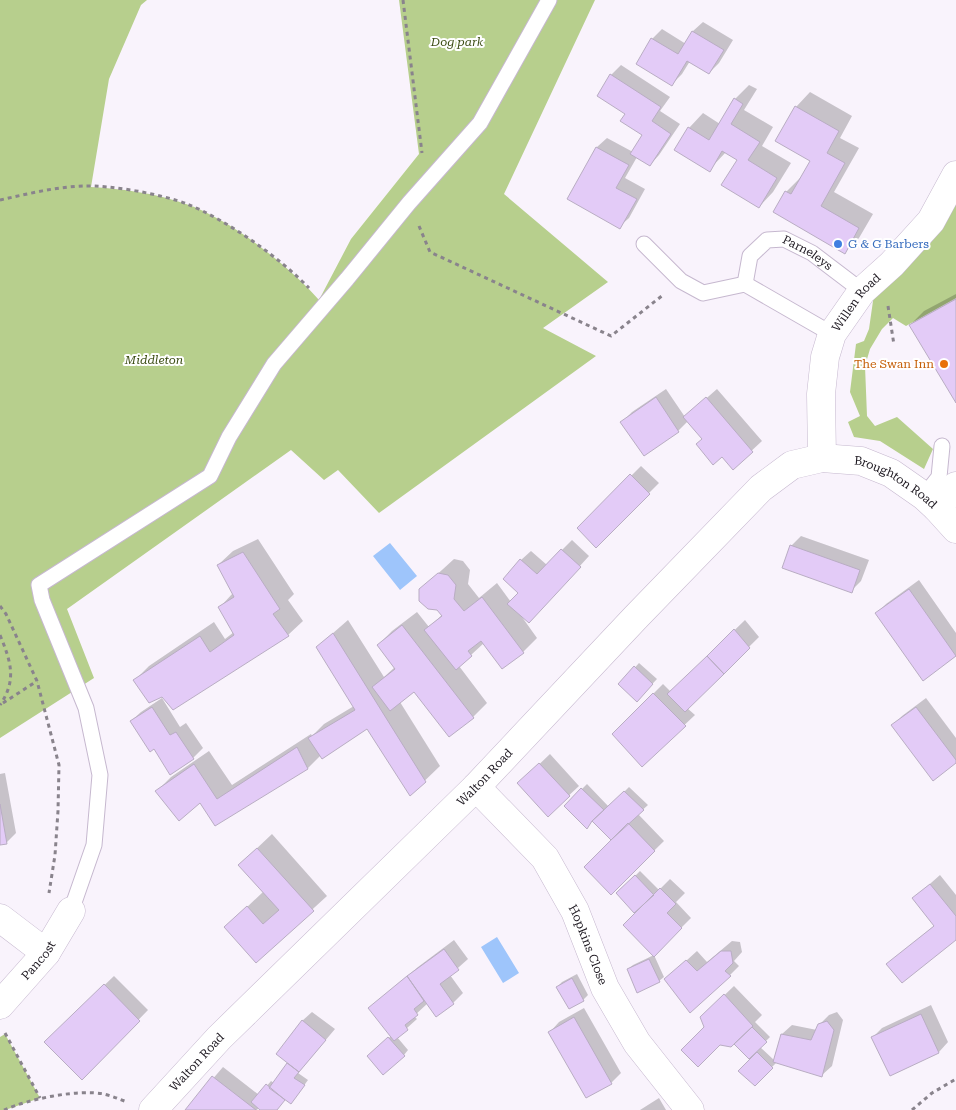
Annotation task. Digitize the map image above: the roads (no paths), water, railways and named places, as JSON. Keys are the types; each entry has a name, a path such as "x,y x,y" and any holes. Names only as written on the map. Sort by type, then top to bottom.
{"street":[{"name":"Willen Road","path":"822,458 821,394 826,357 832,334 862,291 892,264 932,221 956,175"},
{"name":"Broughton Road","path":"822,458 861,461 891,474 931,502 956,529"},
{"name":"Walton Road","path":"142,1107 219,1038 476,787 761,488 792,465 822,458"},
{"path":"931,502 956,486"},
{"name":"Hopkins Close","path":"476,787 545,858 575,911 605,988 637,1043 690,1110"},
{"name":"Pancost","path":"1,1017 72,912"},
{"path":"0,918 46,953"}],"lane":[{"path":"72,912 94,845 100,775 86,708 42,600 39,584 210,476 229,437 274,364 409,203 480,123 549,0"},
{"name":"Parneleys","path":"745,284 750,256 767,240 784,239 812,253 862,291"},
{"path":"644,244 680,281 703,294 745,284 832,334"},
{"path":"931,502 939,477 942,446"}],"water":[{"path":"390,543 417,576 400,590 373,556"},
{"path":"497,937 519,973 503,983 481,947"}],"place":[{"name":"G & G Barbers","path":"838,244"},
{"name":"The Swan Inn","path":"944,364"}],"park label":[{"name":"Dog park","path":"457,42"},
{"name":"Middleton","path":"154,360"}]}
